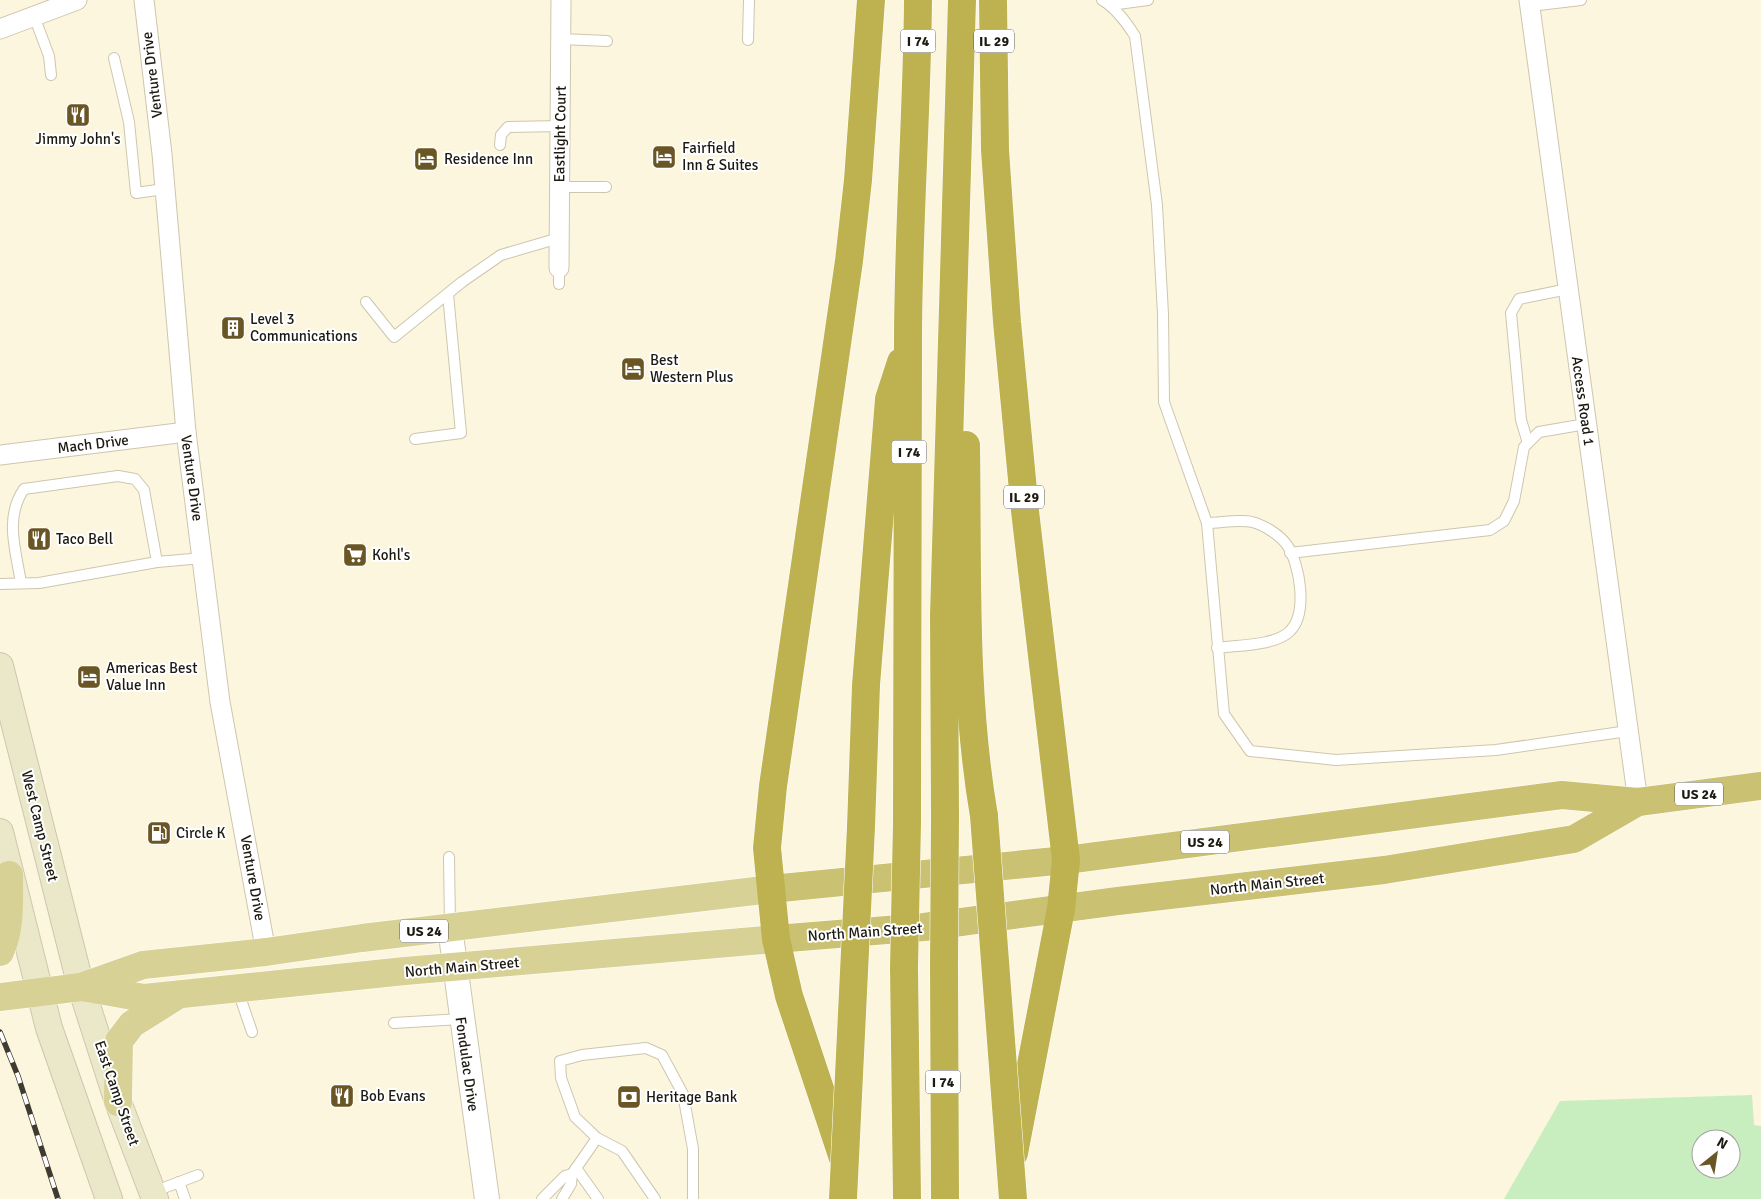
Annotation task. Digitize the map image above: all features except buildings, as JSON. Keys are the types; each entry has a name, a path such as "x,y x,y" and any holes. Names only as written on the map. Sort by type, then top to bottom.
{"highway":[{"path":"855,1199 789,996 776,939 767,848 774,786 840,330 858,180 871,0"},
{"name":"I 74","path":"907,1199 904,968 910,423 908,342 918,0"},
{"name":"I 74","path":"945,1199 944,615 955,156 961,82 962,0"},
{"name":"IL 29","path":"993,0 995,150 1007,322 1025,511 1066,860 1061,909"},
{"path":"955,156 966,426 968,630 979,784 984,816 1012,1199"},
{"path":"843,1199 868,668 889,399 908,342"},
{"name":"North Main Street","path":"771,889 1066,860 1562,795 1638,802 1761,786"},
{"name":"North Main Street","path":"776,939 924,928 1061,909 1366,872 1574,839 1638,802"},
{"path":"1007,1199 1061,909"}],"main road":[{"name":"West Camp Street","path":"0,666 81,987"},
{"path":"0,832 49,1028 109,1199"},
{"path":"0,952 6,938 9,922 10,875"},
{"name":"North Main Street","path":"0,998 81,987 143,965 266,952 771,889"},
{"name":"North Main Street","path":"81,987 144,998 176,996 454,967 776,939"},
{"name":"East Camp Street","path":"81,987 118,1102 153,1196"},
{"path":"118,1102 119,1042 132,1024 176,996"}],"street":[{"path":"0,29 76,0"},
{"name":"Venture Drive","path":"144,0 164,189 186,432 220,702 266,952"},
{"name":"Eastlight Court","path":"559,276 561,0"},
{"name":"Access Road 1","path":"1529,3 1638,802"},
{"name":"Mach Drive","path":"0,455 186,432"},
{"name":"Fondulac Drive","path":"450,928 487,1199"}],"lane":[{"path":"748,40 750,0"},
{"path":"1106,2 1148,0"},
{"path":"1529,3 1581,0"},
{"path":"1106,2 1135,36 1156,205 1163,314 1164,402 1207,523 1224,714 1250,751 1336,760 1496,750 1628,731"},
{"path":"34,16 49,56 51,75"},
{"path":"561,39 607,41"},
{"path":"114,58 129,122 136,193 164,189"},
{"path":"500,145 501,134 508,126 561,126"},
{"path":"559,187 606,187"},
{"path":"366,302 394,337 501,254 559,238"},
{"path":"1528,443 1521,420 1512,313 1519,299 1568,289"},
{"path":"415,439 461,433 448,294"},
{"path":"1290,553 1490,530 1504,521 1514,501 1523,454 1528,443 1539,432 1586,424"},
{"path":"21,583 12,525 16,501 24,489 118,476 134,479 144,490 148,504 157,562"},
{"path":"1207,523 1252,522 1271,530 1287,544 1298,574 1301,609 1290,631 1269,642 1217,648"},
{"path":"0,584 39,583 157,562 203,558"},
{"path":"449,857 450,928"},
{"path":"238,989 252,1032"},
{"path":"394,1023 461,1019"},
{"path":"655,1199 622,1151 597,1138 575,1117 561,1078 560,1061 582,1055 646,1048 662,1055 683,1094 693,1149 693,1199"},
{"path":"562,1199 571,1184 574,1171 597,1138"},
{"path":"542,1199 565,1176 574,1171"},
{"path":"574,1171 598,1199"},
{"path":"153,1196 179,1182 198,1175"},
{"path":"179,1182 185,1199"}],"green space":[{"path":"1752,1095 1754,1125 1761,1126 1761,1199 1504,1199 1560,1101"}],"railway":[{"path":"0,1032 18,1076 58,1199"}],"place":[{"name":"Jimmy John's","path":"78,115"},
{"name":"Fairfield Inn & Suites","path":"664,157"},
{"name":"Residence Inn","path":"426,159"},
{"name":"Level 3 Communications","path":"233,328"},
{"name":"Best Western Plus","path":"633,369"},
{"name":"Taco Bell","path":"39,539"},
{"name":"Kohl's","path":"355,555"},
{"name":"Americas Best Value Inn","path":"89,677"},
{"name":"Circle K","path":"159,833"},
{"name":"Bob Evans","path":"342,1096"},
{"name":"Heritage Bank","path":"629,1097"}]}
